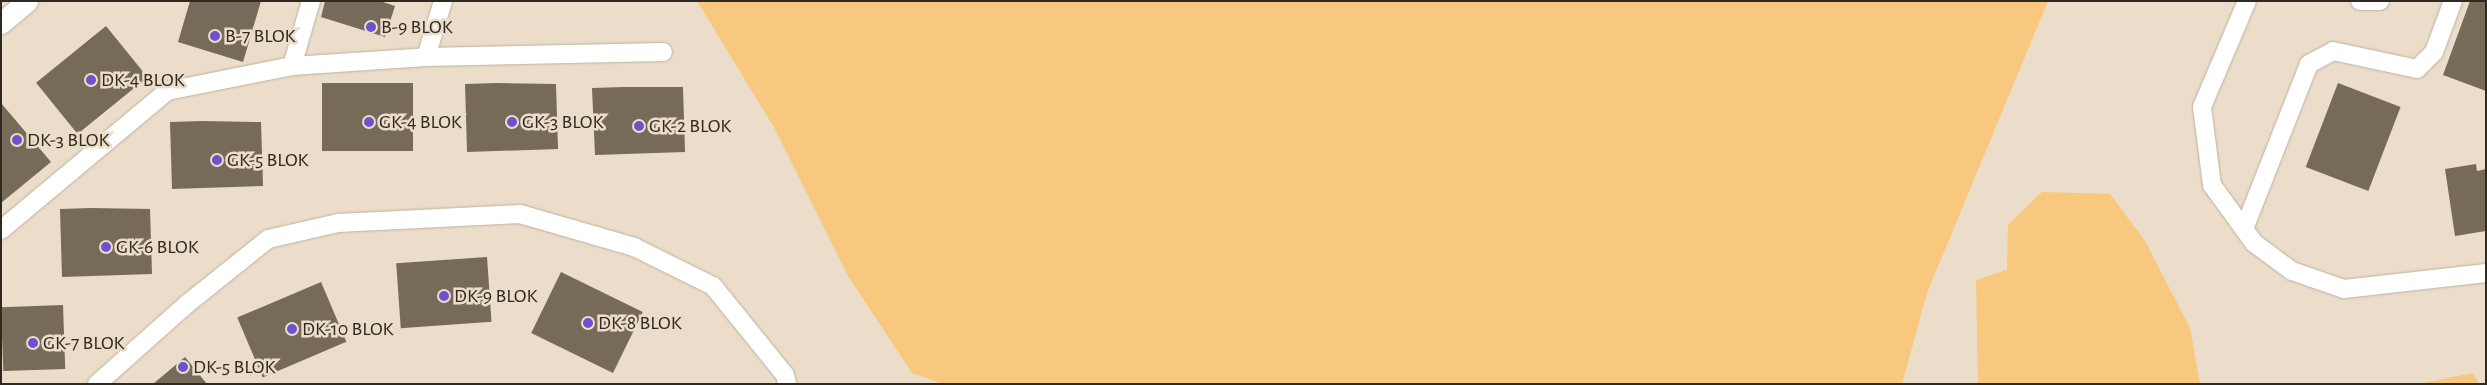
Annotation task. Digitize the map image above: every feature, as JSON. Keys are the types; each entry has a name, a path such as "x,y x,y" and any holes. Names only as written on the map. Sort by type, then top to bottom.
{"street":[{"path":"1,23 27,1"},
{"path":"292,66 311,1"},
{"path":"426,57 443,1"},
{"path":"2247,1 2202,107 2212,186 2254,242 2292,271 2344,290 2486,273"},
{"path":"2360,1 2380,1"},
{"path":"2244,229 2309,64 2332,51 2417,69 2434,52 2453,1"},
{"path":"1,230 167,91 292,66 426,57 663,52"},
{"path":"97,384 187,304 268,239 338,223 520,214 634,247 713,286 785,375 787,384"}],"shaded area":[{"path":"697,1 2048,1 1927,293 1902,384 943,384 912,373 848,276 775,129"},
{"path":"2042,192 2110,194 2145,241 2190,328 2200,384 1978,384 1976,280 2007,270 2008,225"},
{"path":"2473,373 2479,384 2418,384"}],"building":[{"name":"B-7 BLOK","path":"190,1 261,1 243,62 178,42"},
{"name":"B-9 BLOK","path":"325,1 380,1 395,6 385,37 321,17"},
{"path":"2470,1 2486,1 2486,91 2443,75"},
{"name":"DK-4 BLOK","path":"106,26 148,77 78,134 36,83"},
{"name":"GK-4 BLOK","path":"322,83 413,83 413,151 322,151"},
{"path":"2338,83 2401,107 2368,191 2306,167"},
{"name":"GK-3 BLOK","path":"465,84 556,84 558,149 467,152"},
{"name":"GK-2 BLOK","path":"683,87 685,152 595,155 592,88"},
{"name":"DK-3 BLOK","path":"1,103 51,162 1,203"},
{"name":"GK-5 BLOK","path":"170,122 261,122 263,186 172,189"},
{"path":"2476,164 2477,171 2486,169 2486,231 2455,236 2445,169"},
{"name":"GK-6 BLOK","path":"60,209 150,209 152,274 62,277"},
{"name":"DK-9 BLOK","path":"487,257 492,322 401,328 396,263"},
{"name":"DK-8 BLOK","path":"561,272 643,312 613,373 531,333"},
{"name":"DK-10 BLOK","path":"321,282 346,342 263,377 237,318"},
{"name":"GK-7 BLOK","path":"63,305 65,369 3,371 1,307"},
{"name":"DK-5 BLOK","path":"185,357 207,384 153,384"}],"place":[{"name":"B-9 BLOK","path":"371,27"},
{"name":"B-7 BLOK","path":"215,36"},
{"name":"DK-4 BLOK","path":"91,80"},
{"name":"GK-4 BLOK","path":"369,122"},
{"name":"GK-3 BLOK","path":"512,122"},
{"name":"GK-2 BLOK","path":"639,126"},
{"name":"DK-3 BLOK","path":"17,140"},
{"name":"GK-5 BLOK","path":"217,160"},
{"name":"GK-6 BLOK","path":"106,247"},
{"name":"DK-9 BLOK","path":"444,296"},
{"name":"DK-8 BLOK","path":"588,323"},
{"name":"DK-10 BLOK","path":"292,329"},
{"name":"GK-7 BLOK","path":"33,343"},
{"name":"DK-5 BLOK","path":"183,367"}]}
